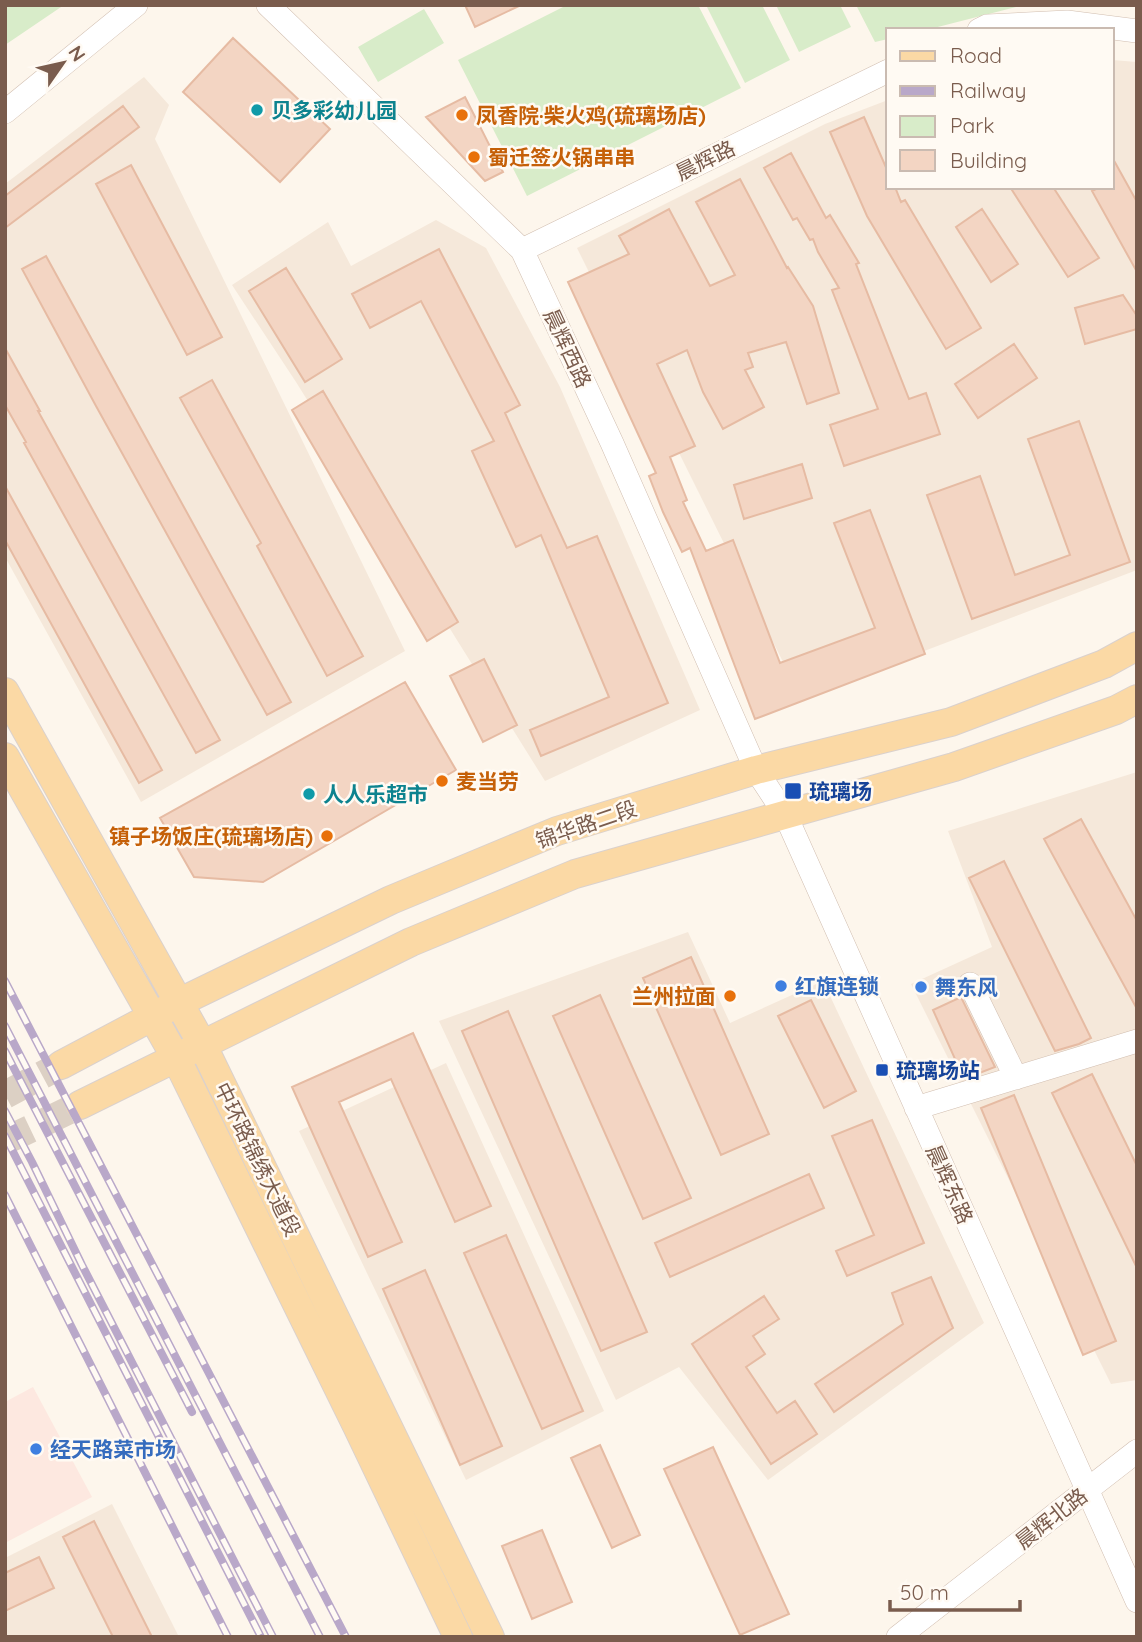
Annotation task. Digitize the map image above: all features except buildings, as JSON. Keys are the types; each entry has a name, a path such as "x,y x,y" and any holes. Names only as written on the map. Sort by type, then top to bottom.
{"main road":[{"name":"锦华路二段","path":"61,1065 178,1003 390,900 557,831 756,770 951,722 1104,664 1137,646"},
{"name":"中环路锦绣大道段","path":"5,692 202,1044 490,1637"},
{"name":"锦华路二段","path":"80,1105 411,942 575,874 954,767 1115,710 1137,699"},
{"name":"中环路锦绣大道段","path":"5,757 176,1058 458,1637"}],"street":[{"path":"5,112 136,5"},
{"name":"晨辉西路","path":"268,5 522,250 612,443 756,770"},
{"path":"983,28 1067,22 1114,28"},
{"path":"1114,28 1137,31"},
{"name":"晨辉路","path":"522,250 886,72"},
{"name":"晨辉东路","path":"756,770 785,814 1137,1601"},
{"path":"970,984 1016,1077"},
{"path":"916,1108 1137,1041"},
{"name":"晨辉北路","path":"898,1637 1137,1451"}],"shaded area":[{"path":"1114,60 1137,62 1137,570 801,698 577,248 825,124 886,101 886,189 1114,189"},
{"path":"144,77 169,105 155,139 405,651 141,802 5,557 5,184"},
{"path":"436,220 486,248 560,387 700,710 545,781 296,382 232,285 328,222 351,266"},
{"path":"1137,772 1137,1380 1111,1384 911,984 992,947 948,831"},
{"path":"688,932 730,1023 823,981 984,1323 768,1480 679,1367 616,1400 439,1021"},
{"path":"446,1063 604,1411 466,1480 299,1131"},
{"name":"经天路菜市场","path":"33,1387 92,1497 5,1543 5,1402"},
{"path":"112,1504 179,1637 5,1637 5,1558"}],"green space":[{"path":"5,5 64,5 5,45"},
{"path":"567,5 698,5 741,88 527,196 458,60"},
{"path":"706,5 762,5 790,60 745,83"},
{"path":"776,5 840,5 851,27 799,52"},
{"path":"856,5 1024,5 934,28 886,28 886,39 875,42"},
{"path":"424,9 444,43 378,82 358,47"}],"tunnel":[{"path":"5,1095 61,1065"},
{"path":"5,1141 80,1105"}],"railway":[{"path":"5,981 346,1637"},
{"path":"5,1026 320,1637"},
{"path":"5,1051 192,1412"},
{"path":"5,1111 273,1637"},
{"path":"5,1136 261,1637"},
{"path":"5,1195 228,1637"}],"place":[{"name":"贝多彩幼儿园","path":"257,110"},
{"name":"凤香院·柴火鸡(琉璃场店)","path":"462,115"},
{"name":"蜀迁签火锅串串","path":"474,157"},
{"name":"麦当劳","path":"442,781"},
{"name":"琉璃场","path":"793,791"},
{"name":"人人乐超市","path":"309,794"},
{"name":"镇子场饭庄(琉璃场店)","path":"327,836"},
{"name":"红旗连锁","path":"781,986"},
{"name":"舞东风","path":"921,987"},
{"name":"兰州拉面","path":"730,996"},
{"name":"琉璃场站","path":"882,1070"},
{"name":"经天路菜市场","path":"36,1449"}]}
